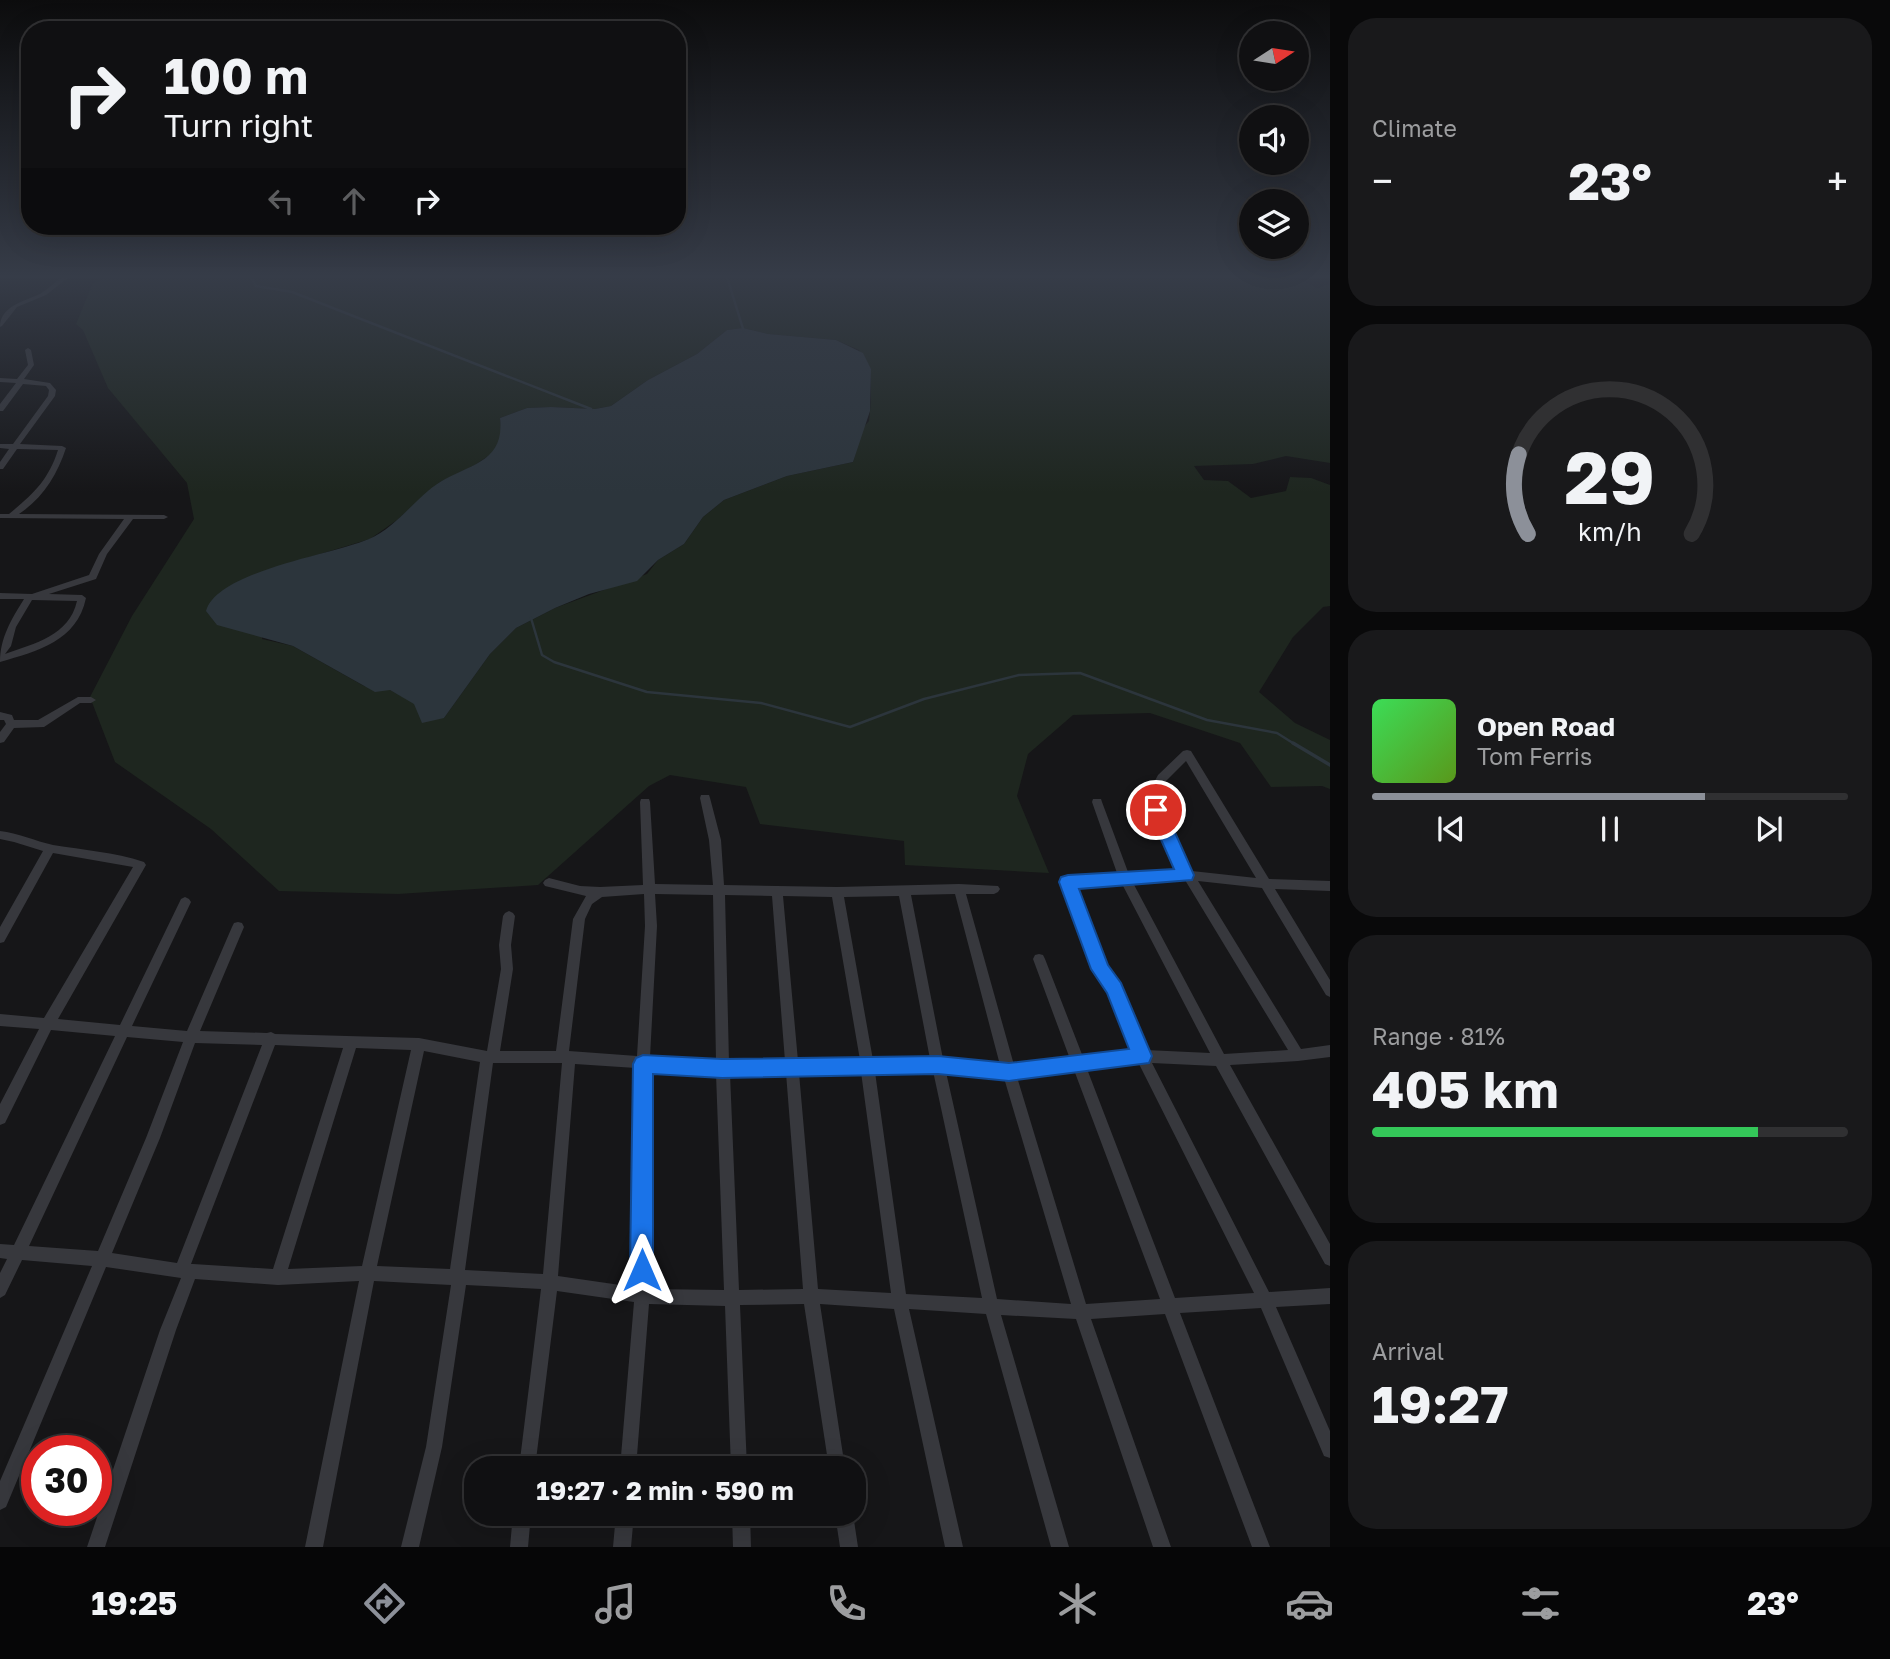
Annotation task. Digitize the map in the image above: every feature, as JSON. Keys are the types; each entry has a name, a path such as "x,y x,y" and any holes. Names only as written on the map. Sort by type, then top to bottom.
{"street":[{"path":"0,409 31,365 28,350"},
{"path":"0,380 48,384 52,390 51,397 0,467"},
{"path":"0,446 62,448 44,487 25,507 0,522"},
{"path":"0,516 164,517"},
{"path":"0,656 11,627 29,598 93,577 110,543 130,517"},
{"path":"0,596 82,598 81,611 75,623 53,638 0,656"},
{"path":"12,724 40,724 78,700 91,700"},
{"path":"0,716 8,717 12,724"},
{"path":"0,739 12,724"},
{"path":"1298,1055 1231,943 1185,875 1161,825 1152,796 1162,778 1187,754 1330,991"},
{"path":"705,798 715,840 719,891 722,1068 738,1456"},
{"path":"629,1456 642,1296 643,1064 651,926 645,802"},
{"path":"1097,802 1124,877 1220,1060 1330,1259"},
{"path":"0,835 17,836 50,849 111,857 139,865 48,1024 0,1118"},
{"path":"0,938 50,849"},
{"path":"1330,886 1264,884 1185,875 1068,882 1101,969 1115,989 1142,1056 1266,1302 1330,1450"},
{"path":"549,883 580,891 600,892 649,889 837,892 994,889"},
{"path":"777,890 811,1296 835,1456"},
{"path":"904,890 938,1065 991,1306 1060,1547"},
{"path":"959,890 1009,1072 1081,1312 1161,1547"},
{"path":"528,1456 550,1282 565,1058 579,919 588,901 600,892"},
{"path":"837,892 867,1065 900,1303 954,1547"},
{"path":"0,1290 121,1030 185,902"},
{"path":"410,1547 434,1447 490,1057 507,969 505,945 509,916"},
{"path":"0,1501 153,1138 237,927"},
{"path":"1039,959 1077,1064 1173,1307 1261,1547"},
{"path":"0,1020 191,1037 419,1044 490,1057 565,1058 722,1068 938,1065 1009,1072 1142,1056 1220,1060 1330,1051"},
{"path":"96,1547 186,1271 271,1038"},
{"path":"278,1277 351,1042"},
{"path":"314,1547 368,1273 419,1044"},
{"path":"0,1251 103,1259 186,1271 278,1277 368,1273 550,1282 642,1296 811,1296 1081,1312 1330,1296"},
{"path":"519,1547 521,1526"},
{"path":"622,1547 624,1526"},
{"path":"741,1526 742,1547"},
{"path":"846,1526 849,1547"}],"shaded area":[{"path":"91,349 703,349 648,380 611,406 595,409 527,408 500,418 502,434 494,452 475,465 440,482 397,520 370,539 267,570 262,639 293,646 364,686 390,690 444,718 490,654 516,628 555,608 647,574 658,560 684,544 703,517 724,500 787,476 853,462 863,428 869,421 871,401 871,369 857,349 1330,349 1330,463 1286,456 1253,464 1194,466 1204,480 1228,481 1251,498 1286,491 1290,477 1311,478 1330,485 1330,606 1323,607 1293,637 1259,692 1295,723 1330,740 1330,789 1322,786 1271,787 1240,743 1150,713 1073,715 1028,754 1017,796 1049,873 905,865 904,841 760,824 746,787 670,775 649,786 538,885 398,894 279,891 211,829 115,762 90,697 132,616 194,519 187,483 108,388"},
{"path":"703,349 855,349 863,353 871,369 870,411 853,462 787,476 724,500 703,517 684,544 658,560 637,581 589,594 516,628 490,654 444,718 422,723 414,704 390,690 375,692 293,646 217,625 206,611 215,597 231,585 252,575 352,545 379,534 440,482 483,460 491,453 500,433 500,418 527,408 595,409 611,406 648,380"}],"waterway":[{"path":"438,349 591,409"},
{"path":"531,618 542,655 554,662 647,692 761,703 850,727 924,699 1019,675 1080,673 1207,720 1277,733 1296,745"},
{"path":"1293,743 1330,765"}],"route":[{"path":"642,1270 643,1064 722,1068 938,1065 1009,1072 1142,1056 1115,989 1101,969 1068,882 1185,875 1156,810"}]}
